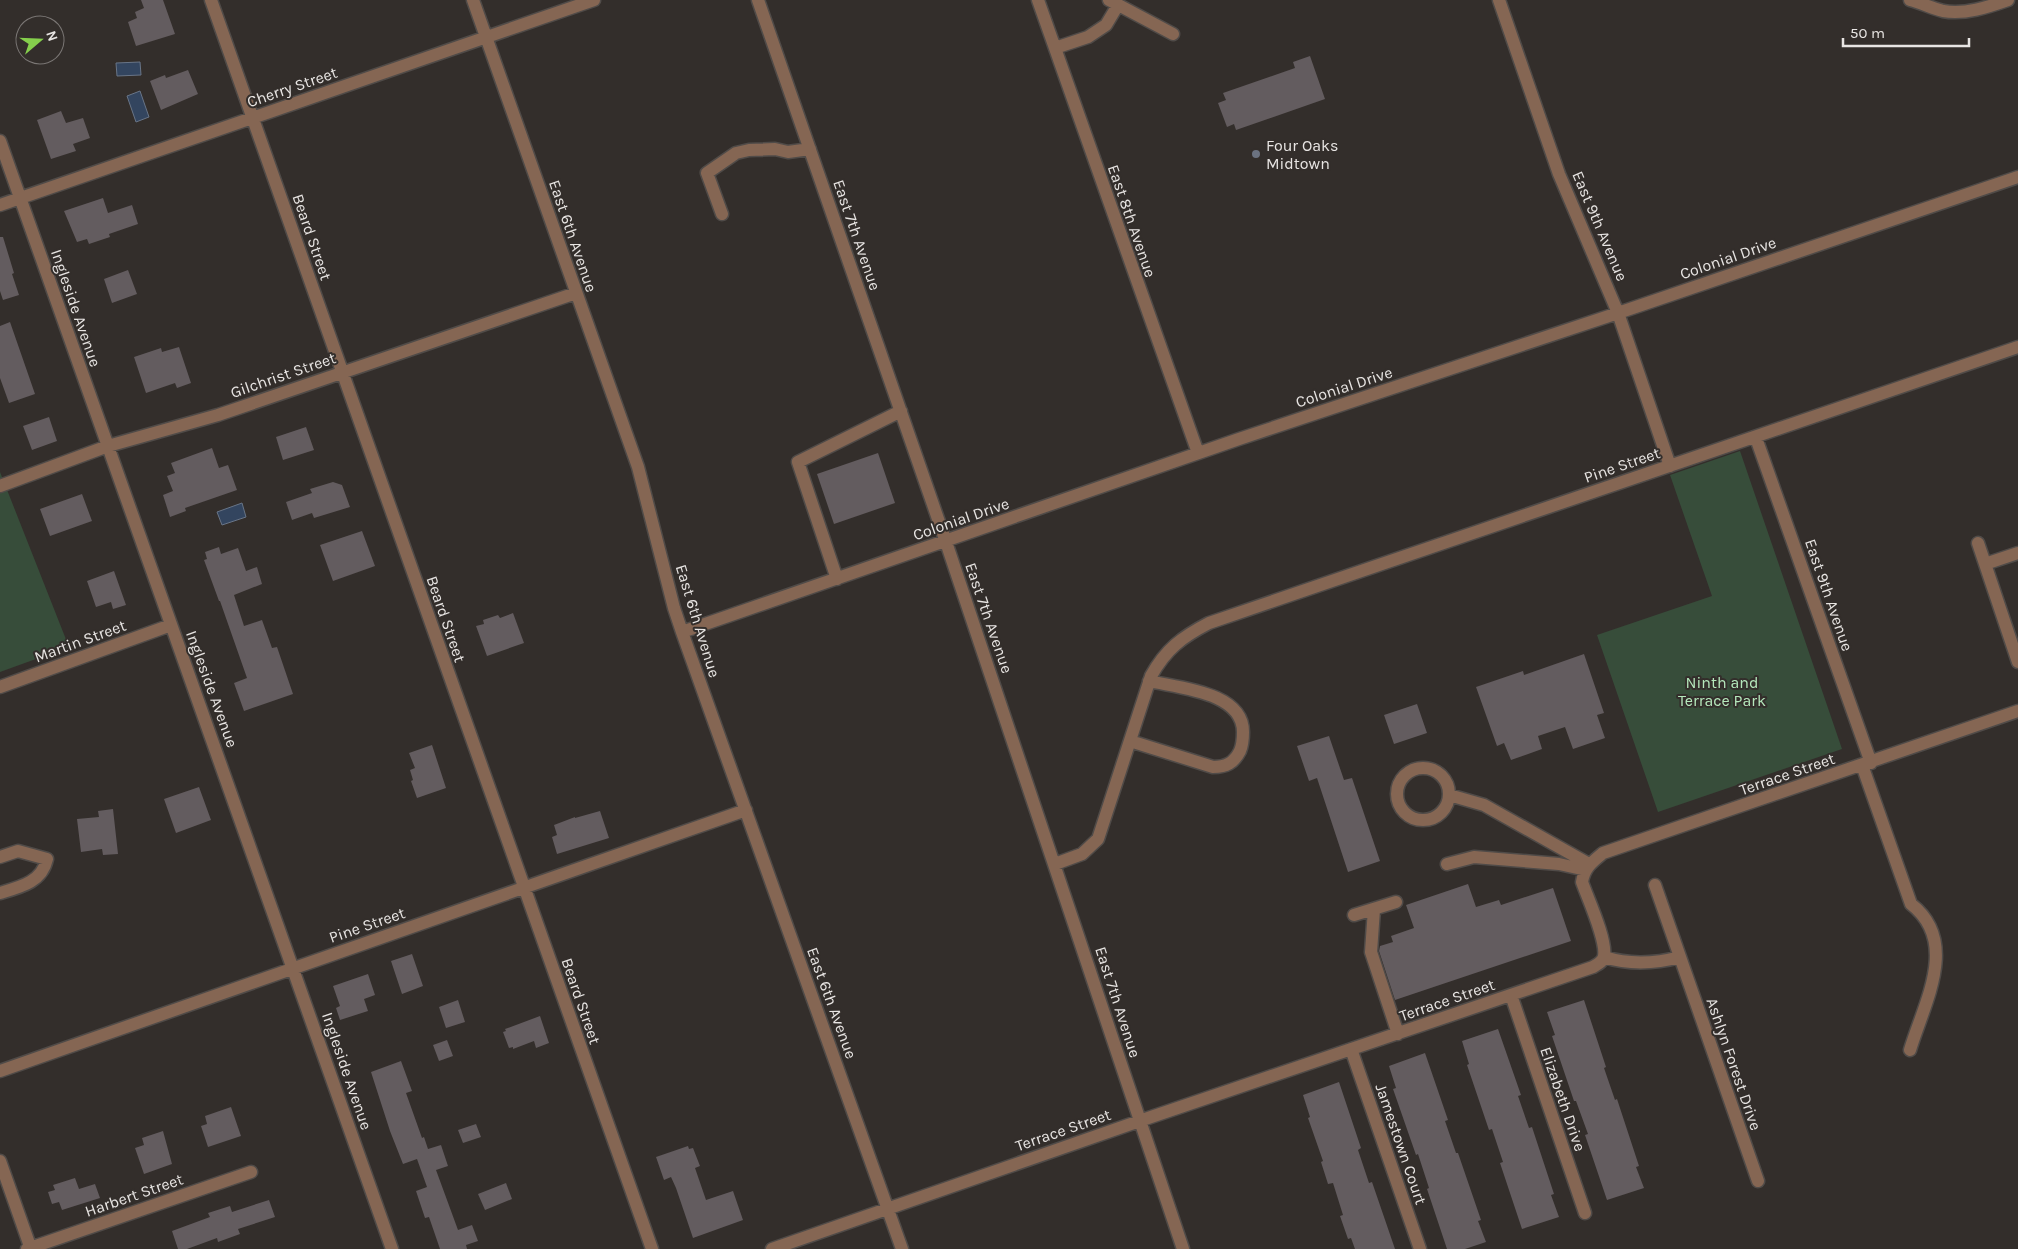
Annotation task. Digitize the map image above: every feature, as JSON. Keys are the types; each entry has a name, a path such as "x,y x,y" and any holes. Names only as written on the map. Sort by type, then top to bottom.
{"street":[{"name":"Beard Street","path":"211,0 652,1249"},
{"name":"East 6th Avenue","path":"473,0 638,467 674,608 682,632 902,1249"},
{"name":"Cherry Street","path":"0,205 594,0"},
{"name":"East 7th Avenue","path":"758,0 946,542 1183,1249"},
{"name":"East 8th Avenue","path":"1038,0 1198,453"},
{"name":"East 9th Avenue","path":"1499,0 1560,174 1618,313 1670,466"},
{"path":"1910,0 1944,11 1960,12 1979,9 2008,0"},
{"path":"1054,48 1088,37 1106,25 1114,2 1173,34"},
{"name":"Ingleside Avenue","path":"0,141 392,1249"},
{"path":"722,214 707,173 736,153 749,150 775,149 788,152 810,149"},
{"name":"Colonial Drive","path":"682,632 1198,453 2018,177"},
{"name":"Gilchrist Street","path":"0,486 108,446 218,415 576,293"},
{"name":"Pine Street","path":"1055,864 1082,854 1098,839 1149,681 1162,656 1184,636 1209,623 1756,438 2018,347"},
{"path":"837,579 798,462 901,411"},
{"name":"East 9th Avenue","path":"1756,438 1911,904 1923,913 1934,937 1937,954 1934,978 1910,1050"},
{"path":"1978,543 2018,662"},
{"path":"1985,564 2018,553"},
{"name":"Martin Street","path":"0,687 172,625"},
{"path":"1130,741 1213,767 1224,767 1236,759 1243,745 1243,724 1236,710 1225,701 1206,694 1149,681"},
{"name":"Terrace Street","path":"1588,867 1603,854 2018,711"},
{"path":"1424,768 1440,774 1446,782 1449,795 1446,809 1439,816 1431,820 1420,821 1404,813 1399,805 1397,791 1405,775 1413,770 1424,768"},
{"path":"1449,795 1484,805 1588,867"},
{"name":"Pine Street","path":"0,1071 746,810"},
{"path":"0,857 18,850 47,859 42,873 35,879 22,886 0,893"},
{"path":"1447,864 1474,857 1588,867"},
{"path":"1588,867 1582,882 1604,943 1604,957 1621,962 1642,964 1680,957"},
{"name":"Ashlyn Forest Drive","path":"1655,885 1758,1181"},
{"path":"1354,915 1396,902"},
{"path":"1374,909 1371,952 1398,1034"},
{"name":"Terrace Street","path":"772,1249 1140,1120 1593,968 1604,957"},
{"name":"Elizabeth Drive","path":"1511,995 1585,1213"},
{"name":"Jamestown Court","path":"1351,1049 1420,1249"},
{"path":"0,1162 30,1249"},
{"name":"Harbert Street","path":"30,1249 252,1172"}],"green space":[{"name":"Ninth and Terrace Park","path":"1740,451 1842,749 1658,812 1597,635 1712,596 1670,475"},
{"path":"0,472 69,647 0,672"}],"water":[{"path":"140,62 141,75 117,76 116,63"},
{"path":"140,91 149,117 136,122 127,96"},
{"path":"242,503 246,517 222,525 217,512"}],"building":[{"path":"141,0 163,0 175,34 136,46 128,22 137,18 135,12 144,8"},
{"path":"1310,56 1325,99 1236,130 1234,124 1227,127 1218,103 1226,100 1223,93 1295,68 1293,62"},
{"path":"188,70 198,94 161,110 150,81 165,75 166,78"},
{"path":"61,111 66,123 83,118 90,138 73,144 76,151 51,159 37,120"},
{"path":"103,198 108,213 132,205 138,224 109,234 110,237 89,244 87,239 77,242 64,211"},
{"path":"0,237 3,237 19,295 3,300 0,291"},
{"path":"128,270 137,294 112,303 104,279"},
{"path":"10,322 35,394 9,403 0,378 0,326"},
{"path":"179,347 191,383 177,388 175,383 146,393 134,357 161,348 162,352"},
{"path":"49,417 57,441 32,450 23,426"},
{"path":"306,427 314,450 283,460 276,437"},
{"path":"212,448 219,468 228,465 237,490 185,508 186,511 170,517 163,495 173,491 167,476 175,473 171,463"},
{"path":"878,453 895,503 834,524 817,474"},
{"path":"333,482 342,485 350,507 314,518 312,513 292,520 286,502 312,493 310,489"},
{"path":"82,494 92,521 50,536 40,509"},
{"path":"362,531 375,566 333,581 320,545"},
{"path":"219,547 221,554 238,548 246,571 257,567 262,584 234,595 244,626 262,620 272,648 277,647 293,694 244,711 234,683 247,678 204,560 207,559 205,552"},
{"path":"114,571 126,605 113,609 111,602 96,607 87,581"},
{"path":"513,613 524,643 487,656 476,626 484,624 483,620 498,615 500,618"},
{"path":"1584,654 1604,713 1597,715 1605,738 1573,749 1565,727 1538,736 1542,749 1511,760 1504,743 1497,746 1476,687 1523,671 1524,675"},
{"path":"1417,704 1427,733 1394,744 1384,715"},
{"path":"1329,736 1344,780 1352,778 1380,861 1348,872 1317,778 1309,781 1297,746"},
{"path":"432,745 446,788 417,798 411,781 413,780 410,770 415,768 409,753"},
{"path":"199,787 211,820 176,833 164,799"},
{"path":"113,809 118,854 103,855 102,849 81,852 77,819 99,817 98,811"},
{"path":"600,811 609,838 557,854 552,837 557,835 554,825 575,817"},
{"path":"1468,884 1476,907 1499,900 1501,905 1553,888 1571,941 1395,1000 1379,951 1380,946 1393,942 1391,936 1414,928 1406,905"},
{"path":"412,954 423,986 402,994 391,961"},
{"path":"368,974 375,995 364,999 368,1011 340,1020 336,1008 340,1006 333,986"},
{"path":"458,1000 465,1022 446,1028 439,1007"},
{"path":"1584,1000 1606,1067 1604,1068 1615,1100 1617,1099 1639,1166 1636,1167 1644,1188 1607,1200 1585,1135 1588,1134 1576,1101 1574,1101 1552,1036 1555,1035 1547,1012"},
{"path":"540,1016 549,1043 536,1048 534,1041 513,1049 513,1047 509,1048 503,1032 506,1031 505,1029"},
{"path":"1498,1029 1521,1095 1518,1096 1529,1128 1532,1127 1554,1194 1551,1195 1559,1217 1522,1229 1500,1163 1503,1162 1492,1129 1489,1130 1467,1065 1469,1064 1462,1041"},
{"path":"447,1040 453,1056 439,1061 433,1045"},
{"path":"1425,1053 1448,1120 1445,1121 1481,1220 1478,1221 1486,1242 1465,1249 1447,1249 1427,1189 1429,1188 1418,1154 1416,1155 1393,1089 1396,1088 1389,1066"},
{"path":"401,1061 412,1091 406,1093 422,1138 424,1137 428,1149 441,1145 448,1166 436,1170 458,1230 472,1225 478,1241 466,1245 467,1249 440,1249 429,1217 425,1218 416,1191 427,1187 417,1159 403,1164 390,1131 371,1072"},
{"path":"1339,1082 1361,1148 1358,1150 1369,1183 1372,1182 1395,1249 1355,1249 1351,1238 1348,1239 1340,1216 1343,1215 1333,1183 1328,1184 1303,1095"},
{"path":"231,1107 241,1136 208,1147 201,1126 207,1124 205,1116"},
{"path":"476,1124 481,1137 463,1143 458,1130"},
{"path":"163,1131 172,1164 144,1174 135,1148 144,1145 142,1138"},
{"path":"688,1146 689,1149 693,1148 700,1166 695,1168 706,1200 733,1191 743,1220 693,1238 671,1177 664,1180 656,1157"},
{"path":"75,1178 79,1189 95,1184 100,1198 62,1210 59,1202 52,1204 48,1192 55,1190 53,1185"},
{"path":"506,1183 512,1199 485,1210 478,1194"},
{"path":"269,1200 275,1217 238,1229 240,1234 218,1242 217,1238 187,1249 178,1249 172,1231 210,1217 208,1213 230,1206 232,1212"}],"place":[{"name":"Four Oaks Midtown","path":"1256,154"}]}
